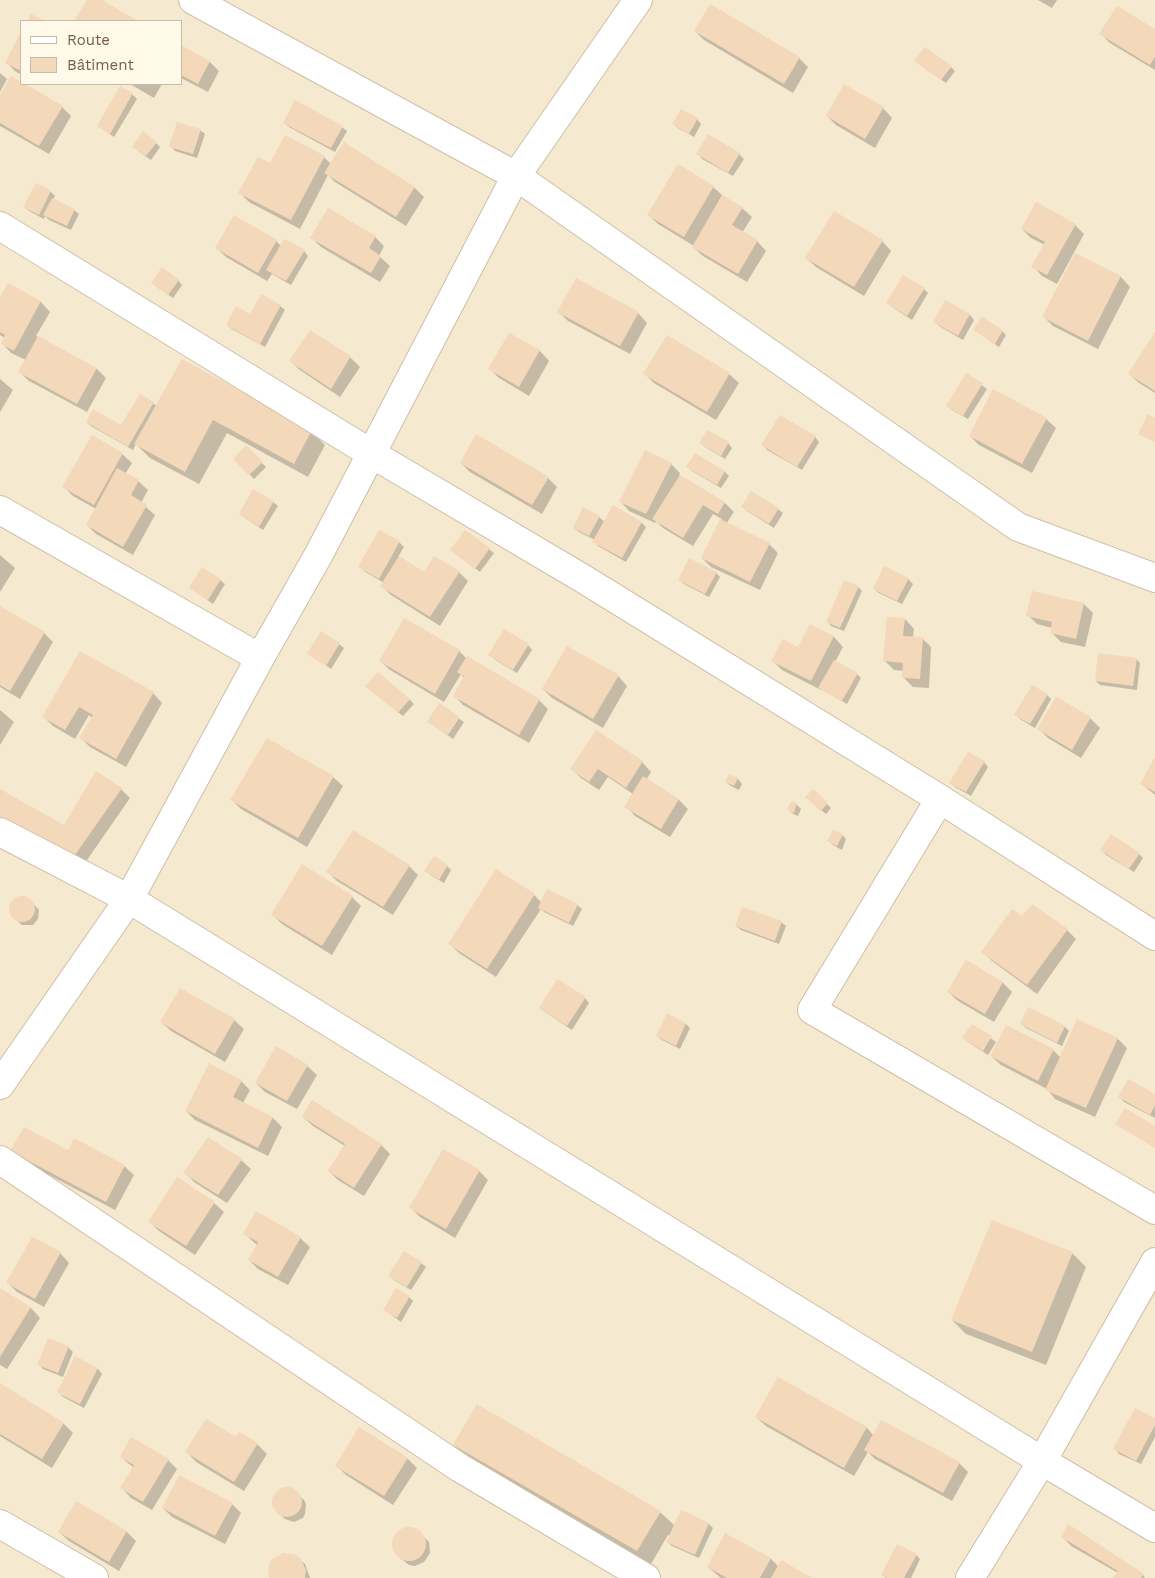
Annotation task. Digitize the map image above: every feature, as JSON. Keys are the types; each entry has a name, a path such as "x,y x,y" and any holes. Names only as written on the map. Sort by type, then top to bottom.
{"street":[{"path":"193,0 516,176 1018,527 1155,578"},
{"path":"0,1084 129,899 260,658 319,554 516,176 638,0"},
{"path":"0,226 372,454 582,578 940,799 1155,936"},
{"path":"0,510 260,658"},
{"path":"940,799 812,1010 1155,1210"},
{"path":"0,832 129,899 1042,1461 1155,1528"},
{"path":"0,1160 460,1468 646,1578"},
{"path":"970,1578 1042,1461 1155,1262"},
{"path":"0,1524 94,1578"}],"shaded area":[{"path":"0,0 1155,0 1155,1578 0,1578"}],"building":[{"path":"87,0 102,0 136,20 75,20"},
{"path":"710,4 800,57 784,84 694,31"},
{"path":"1117,6 1155,29 1155,57 1150,65 1099,34"},
{"path":"31,14 43,20 28,20"},
{"path":"20,34 20,70 5,63"},
{"path":"182,46 210,61 198,84 182,76"},
{"path":"925,47 952,66 941,80 914,61"},
{"path":"11,76 20,81 20,85 27,85 63,106 39,146 0,123 0,95"},
{"path":"844,84 884,107 865,139 826,116"},
{"path":"120,86 133,93 110,134 97,126"},
{"path":"295,100 343,126 331,148 283,123"},
{"path":"681,109 698,118 689,134 672,124"},
{"path":"177,122 201,129 193,154 169,147"},
{"path":"143,131 157,142 146,156 132,147"},
{"path":"708,134 740,153 728,173 696,154"},
{"path":"285,135 325,156 291,220 238,193 258,157 270,163"},
{"path":"344,142 415,187 396,217 324,173"},
{"path":"678,164 714,186 684,237 647,215"},
{"path":"36,183 51,191 39,215 23,207"},
{"path":"722,195 743,207 732,225 758,240 738,274 692,247"},
{"path":"52,198 75,209 67,226 43,215"},
{"path":"1036,202 1076,224 1047,275 1031,267 1045,242 1021,229"},
{"path":"328,208 376,236 369,248 381,256 371,273 310,238"},
{"path":"834,211 883,240 854,287 805,258"},
{"path":"234,215 277,240 258,273 215,248"},
{"path":"284,239 305,250 286,281 266,270"},
{"path":"1075,253 1121,276 1088,341 1042,317"},
{"path":"162,267 179,280 168,295 151,283"},
{"path":"903,275 925,288 907,316 886,303"},
{"path":"576,278 639,312 620,346 557,312"},
{"path":"8,283 41,301 14,351 1,344 5,335 0,332 0,297"},
{"path":"261,294 281,305 260,344 226,325 236,306 250,314"},
{"path":"945,300 970,314 958,336 933,322"},
{"path":"982,317 1003,330 995,344 973,330"},
{"path":"310,330 351,356 331,389 289,361"},
{"path":"1155,332 1155,391 1128,374"},
{"path":"509,333 540,350 519,387 488,369"},
{"path":"667,335 730,373 707,412 643,374"},
{"path":"38,336 97,368 77,404 18,372"},
{"path":"182,359 312,430 294,464 213,420 185,472 134,444"},
{"path":"966,373 983,383 963,416 946,406"},
{"path":"993,389 1047,418 1022,464 969,436"},
{"path":"140,394 154,402 128,447 86,422 93,409 121,425"},
{"path":"1148,414 1155,418 1155,442 1138,434"},
{"path":"780,415 816,436 797,467 761,445"},
{"path":"707,430 729,442 721,456 699,443"},
{"path":"476,434 549,477 532,505 460,463"},
{"path":"92,435 123,453 94,505 62,487"},
{"path":"246,445 263,462 249,475 233,459"},
{"path":"645,450 672,463 646,514 619,502"},
{"path":"695,453 725,471 717,485 686,467"},
{"path":"117,468 139,480 131,495 147,505 123,547 86,525"},
{"path":"680,475 725,502 718,514 703,505 683,538 652,519"},
{"path":"253,489 274,501 259,527 239,514"},
{"path":"751,491 779,508 769,524 741,507"},
{"path":"613,505 642,522 622,558 592,542"},
{"path":"583,507 600,516 589,536 573,528"},
{"path":"720,519 770,543 750,582 701,558"},
{"path":"379,530 400,541 379,579 358,567"},
{"path":"465,530 490,548 475,569 450,550"},
{"path":"399,556 424,572 434,556 460,571 430,617 380,586"},
{"path":"689,558 717,572 705,594 678,580"},
{"path":"884,566 909,578 897,601 873,589"},
{"path":"202,567 221,579 208,600 189,588"},
{"path":"844,580 859,586 840,628 826,622"},
{"path":"1032,591 1084,603 1076,639 1050,633 1052,622 1026,616"},
{"path":"0,606 45,632 10,691 0,685"},
{"path":"887,617 905,618 903,636 923,637 920,679 902,678 903,663 883,661"},
{"path":"404,618 460,650 435,694 379,661"},
{"path":"810,624 834,636 811,681 771,661 783,639 798,647"},
{"path":"504,629 529,644 513,670 488,655"},
{"path":"321,631 340,643 326,666 307,654"},
{"path":"567,646 619,675 593,719 542,689"},
{"path":"80,651 154,692 116,759 79,738 93,715 79,707 65,730 42,717"},
{"path":"1098,653 1137,658 1133,686 1095,681"},
{"path":"467,656 540,699 519,735 453,696 464,676 457,672"},
{"path":"834,660 858,673 842,701 818,688"},
{"path":"378,672 410,699 398,713 365,686"},
{"path":"1032,685 1048,694 1030,724 1014,715"},
{"path":"1056,697 1091,717 1072,750 1037,729"},
{"path":"439,703 460,717 448,735 427,722"},
{"path":"596,730 643,761 626,788 598,769 589,782 570,769"},
{"path":"267,738 334,776 298,838 230,800"},
{"path":"968,752 985,761 966,792 949,783"},
{"path":"1155,757 1155,792 1140,784"},
{"path":"96,771 122,788 68,865 0,826 0,789 64,825"},
{"path":"729,774 738,778 734,786 725,782"},
{"path":"643,776 679,799 661,829 624,807"},
{"path":"813,789 828,803 821,811 805,797"},
{"path":"791,801 797,803 794,813 787,810"},
{"path":"353,830 410,865 383,907 326,872"},
{"path":"833,830 843,834 837,846 827,841"},
{"path":"1111,834 1140,853 1129,869 1100,850"},
{"path":"434,856 448,865 439,880 424,871"},
{"path":"302,864 353,896 322,946 271,915"},
{"path":"496,869 535,894 487,969 448,944"},
{"path":"547,889 578,904 569,923 538,908"},
{"path":"22,896 31,900 35,909 31,918 22,922 13,918 9,909 13,900"},
{"path":"1032,904 1068,929 1027,985 981,952 1012,909 1022,916"},
{"path":"742,907 782,921 775,941 735,926"},
{"path":"966,960 1003,982 985,1014 947,992"},
{"path":"557,979 586,997 567,1026 539,1008"},
{"path":"180,988 235,1019 215,1054 160,1022"},
{"path":"1028,1007 1065,1026 1057,1043 1020,1024"},
{"path":"667,1013 686,1023 676,1046 656,1036"},
{"path":"1077,1019 1118,1038 1086,1108 1045,1090"},
{"path":"972,1024 992,1036 983,1051 962,1038"},
{"path":"1006,1025 1054,1049 1038,1081 990,1056"},
{"path":"276,1046 308,1065 287,1101 255,1083"},
{"path":"209,1063 242,1080 233,1097 273,1117 258,1148 185,1111"},
{"path":"1128,1079 1155,1094 1155,1105 1150,1115 1118,1097"},
{"path":"312,1100 382,1144 354,1188 328,1171 345,1144 302,1117"},
{"path":"1125,1108 1155,1126 1155,1148 1115,1124"},
{"path":"24,1127 68,1150 74,1138 125,1165 106,1202 10,1151"},
{"path":"208,1137 242,1159 218,1195 183,1173"},
{"path":"443,1149 480,1170 446,1229 409,1208"},
{"path":"177,1177 215,1202 186,1246 148,1222"},
{"path":"256,1211 301,1237 278,1277 248,1260 258,1242 243,1234"},
{"path":"992,1220 1073,1252 1032,1352 951,1320"},
{"path":"32,1237 61,1252 35,1299 6,1283"},
{"path":"404,1251 422,1262 407,1287 388,1276"},
{"path":"0,1288 31,1307 0,1357"},
{"path":"396,1288 410,1296 397,1318 383,1310"},
{"path":"48,1338 69,1346 58,1373 37,1365"},
{"path":"75,1356 98,1368 80,1404 57,1393"},
{"path":"778,1377 867,1427 844,1468 755,1417"},
{"path":"0,1383 64,1423 42,1459 0,1434"},
{"path":"477,1404 661,1511 637,1551 453,1445"},
{"path":"1135,1408 1155,1418 1155,1425 1136,1461 1113,1449"},
{"path":"206,1419 236,1437 239,1432 258,1443 234,1482 185,1452"},
{"path":"881,1420 960,1462 943,1493 864,1450"},
{"path":"359,1427 408,1458 384,1496 335,1466"},
{"path":"131,1437 169,1459 143,1502 120,1488 134,1465 120,1457"},
{"path":"179,1475 233,1503 215,1536 162,1508"},
{"path":"287,1487 298,1491 302,1502 298,1513 287,1517 276,1513 272,1502 276,1491"},
{"path":"76,1501 127,1531 109,1562 58,1532"},
{"path":"681,1510 709,1523 695,1555 666,1542"},
{"path":"1068,1524 1144,1574 1141,1578 1113,1578 1118,1571 1061,1537"},
{"path":"409,1527 416,1528 421,1532 425,1537 425,1551 421,1556 416,1560 409,1561 402,1560 397,1556 393,1551 392,1544 393,1537 397,1532 402,1528"},
{"path":"725,1533 771,1558 760,1578 727,1578 707,1567"},
{"path":"897,1544 917,1554 904,1578 887,1578 881,1575"},
{"path":"283,1553 296,1555 301,1559 306,1570 305,1578 269,1578 269,1564 272,1559"},
{"path":"781,1560 812,1578 771,1578"}]}
